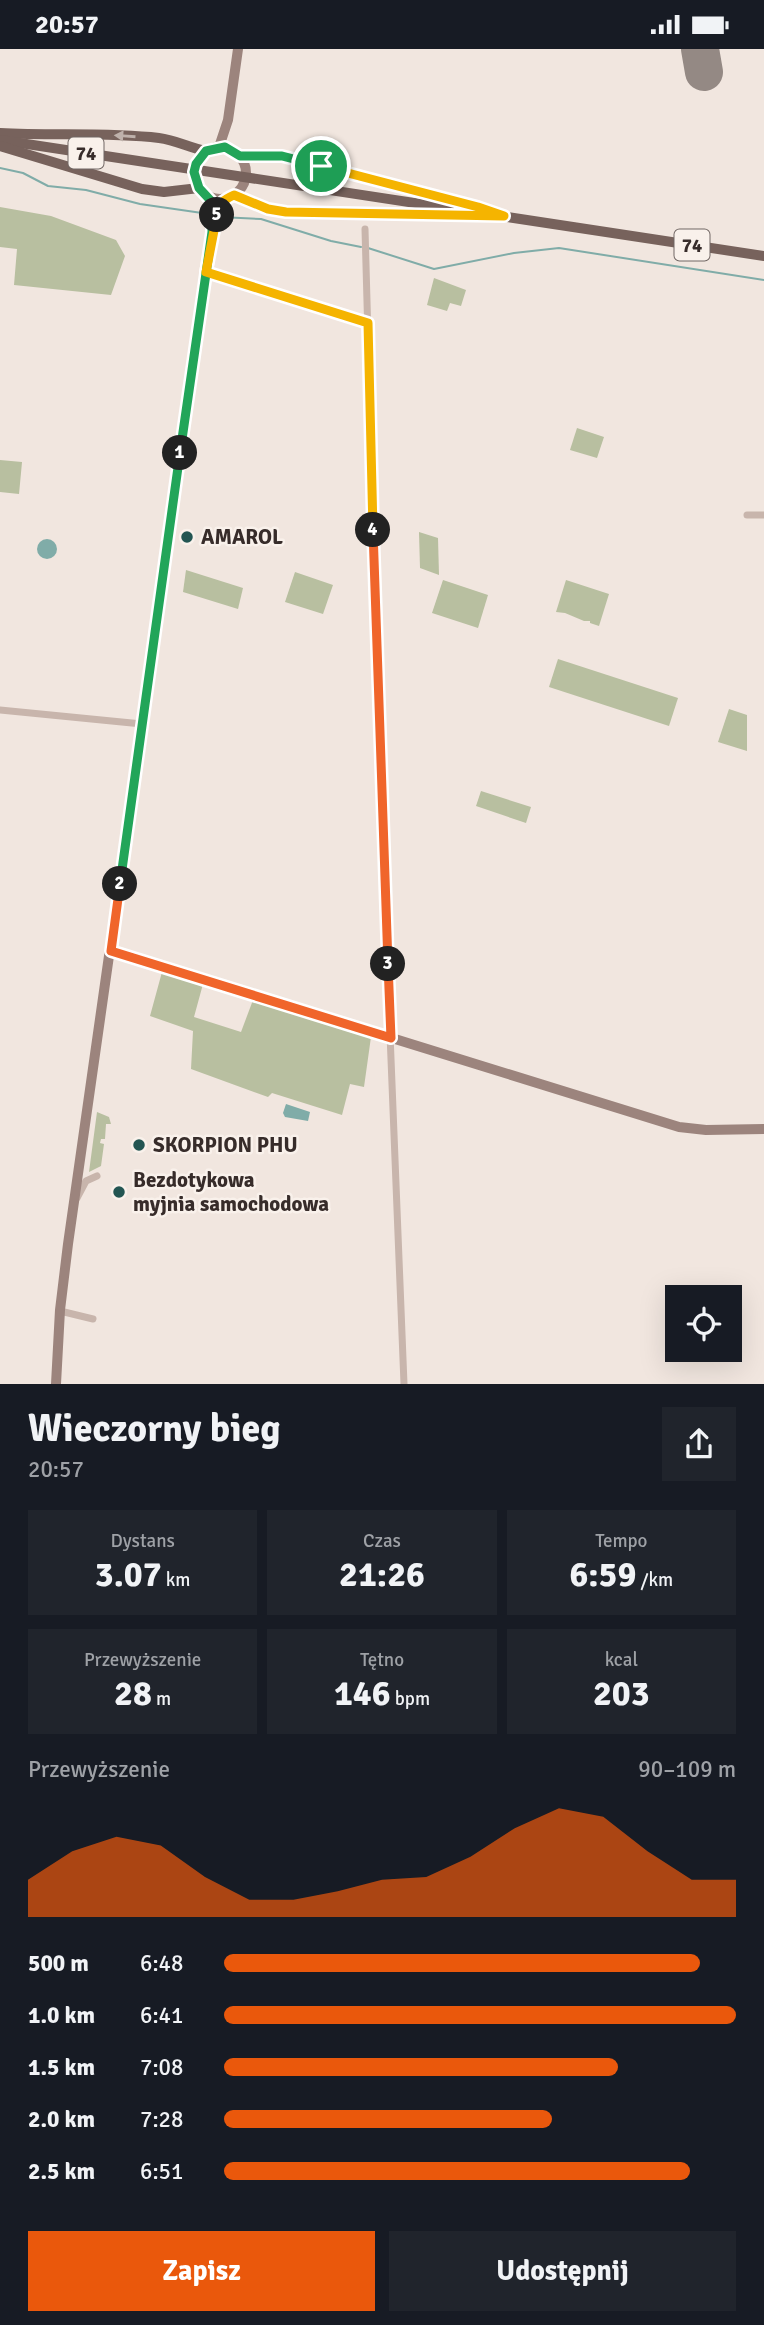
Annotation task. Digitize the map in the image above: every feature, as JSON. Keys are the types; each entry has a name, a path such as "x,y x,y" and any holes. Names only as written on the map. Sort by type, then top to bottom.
{"main road":[{"path":"219,147 228,120 238,49"},
{"path":"228,120 230,148"},
{"path":"0,133 144,137 179,142 206,151"},
{"name":"74","path":"0,140 764,256"},
{"path":"0,146 142,189 204,192 286,212 504,216"},
{"path":"56,1384 60,1310 212,232 220,204 243,186 247,173 240,156 230,148 219,147 206,151 196,164 194,172 212,202 212,232"},
{"path":"240,156 291,158 504,216"},
{"path":"111,951 679,1127 706,1131 764,1129"}],"street":[{"path":"365,229 375,621 404,1384"},
{"path":"206,272 368,323"},
{"path":"747,515 764,515"},
{"path":"0,710 142,724"},
{"path":"75,1201 86,1181 97,1176"},
{"path":"60,1310 93,1318"}],"green space":[{"path":"0,207 51,216 116,240 125,256 111,295 14,285 17,249 0,247"},
{"path":"434,278 466,290 461,306 450,303 447,311 427,305"},
{"path":"577,428 604,437 597,458 570,450"},
{"path":"0,460 22,462 19,494 0,492"},
{"path":"419,532 438,538 439,575 420,568"},
{"path":"186,570 243,588 238,609 183,592"},
{"path":"295,572 333,585 323,614 285,602"},
{"path":"443,580 488,595 478,628 432,613"},
{"path":"566,580 609,594 599,626 556,612"},
{"path":"558,659 678,698 669,726 549,687"},
{"path":"729,709 747,715 747,751 718,742"},
{"path":"481,791 531,807 526,823 476,806"},
{"path":"162,972 203,984 194,1017 241,1032 253,1000 371,1037 364,1087 350,1084 342,1115 272,1093 268,1097 191,1069 193,1031 150,1016"},
{"path":"97,1112 109,1117 111,1124 106,1124 105,1139 101,1139 100,1143 104,1144 101,1166 89,1172"}],"water":[{"path":"47,539 54,542 57,549 54,556 47,559 40,556 37,549 40,542"},
{"path":"286,1104 310,1112 308,1121 285,1117 283,1113"}],"waterway":[{"path":"0,168 23,173 48,186 86,190 140,204 202,213"},
{"path":"220,217 261,219 331,241 361,247"},
{"path":"368,248 434,269 514,253 559,248 764,280"}],"runway":[{"path":"700,49 704,72"}],"place":[{"name":"AMAROL","path":"187,537"},
{"name":"SKORPION PHU","path":"139,1145"},
{"name":"Bezdotykowa myjnia samochodowa","path":"119,1192"}],"route":[{"path":"321,166 282,156 240,156 236,151 225,147 206,151 196,164 195,180 212,202 212,232 146,696 111,951 391,1038 374,597 368,323 206,272 212,232 220,204 234,195 268,209 286,212 504,216 321,166"}]}
